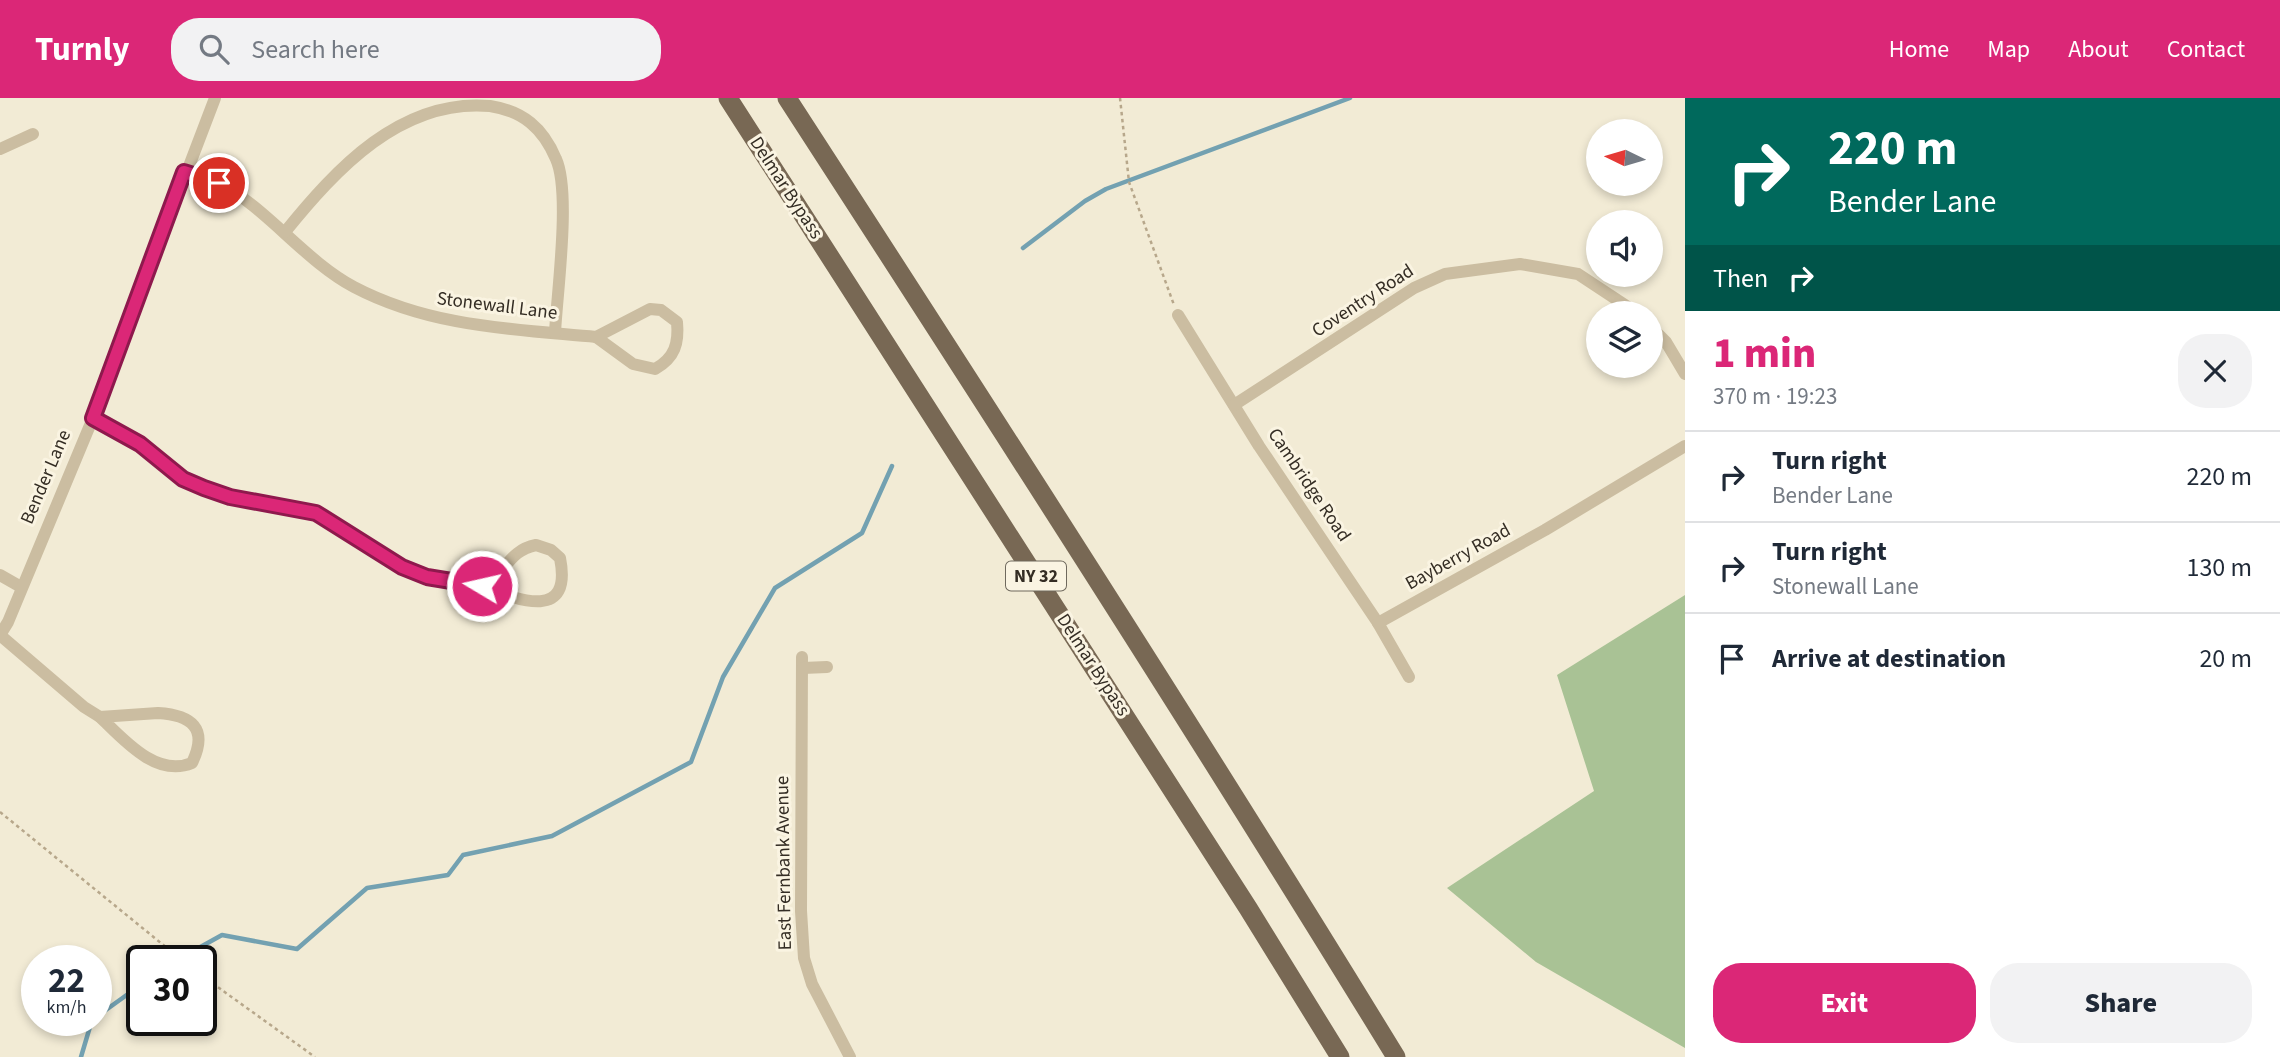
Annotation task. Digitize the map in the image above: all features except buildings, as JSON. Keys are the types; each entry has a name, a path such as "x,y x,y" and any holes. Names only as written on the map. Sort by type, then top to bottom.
{"main road":[{"name":"Delmar Bypass","path":"728,98 1241,896 1340,1057"},
{"name":"NY 32","path":"787,98 1218,766 1396,1057"}],"street":[{"name":"Bender Lane","path":"0,635 8,622 20,587 93,418 184,172 215,98"},
{"path":"285,232 345,164 399,122 435,106 455,102 503,108 519,113 540,129 557,160 563,186 555,333"},
{"path":"0,149 33,134"},
{"name":"Stonewall Lane","path":"184,172 219,183 285,232 316,261 353,286 407,311 445,321 596,337"},
{"name":"Coventry Road","path":"1234,405 1414,288 1445,274 1500,264 1553,268 1578,274 1619,301"},
{"path":"650,309 661,310 677,321 679,339 674,354 655,369 633,364 596,337 650,309"},
{"name":"Cambridge Road","path":"1178,314 1234,405 1378,623 1409,677"},
{"path":"1663,339 1685,374"},
{"path":"93,418 140,444 183,479 230,497 316,513 402,567 427,577 482,586 521,601 546,601 562,584 560,558 551,550 536,545 520,549 499,575 482,586"},
{"name":"Bayberry Road","path":"1378,623 1557,523 1685,446"},
{"path":"0,575 20,587"},
{"path":"0,635 143,755 161,764 182,767 191,763 197,751 198,734 189,719 158,713 100,717"},
{"name":"East Fernbank Avenue","path":"827,667 802,663 801,911 804,958 812,984 850,1057"}],"path":[{"path":"1120,98 1129,182 1178,314"},
{"path":"0,812 163,945"},
{"path":"217,987 315,1057"}],"green space":[{"path":"1685,595 1685,1048 1536,962 1447,888 1594,791 1557,675"}],"waterway":[{"path":"1023,248 1085,201 1106,189 1350,98"},
{"path":"204,945 222,935 297,949 367,888 448,875 463,855 552,836 691,762 723,677 775,588 862,533 892,466"},
{"path":"112,1006 126,995"},
{"path":"81,1057 87,1036"}],"route":[{"path":"219,183 184,172 93,418 140,444 183,479 230,497 316,513 402,567 427,577 482,586"}]}
